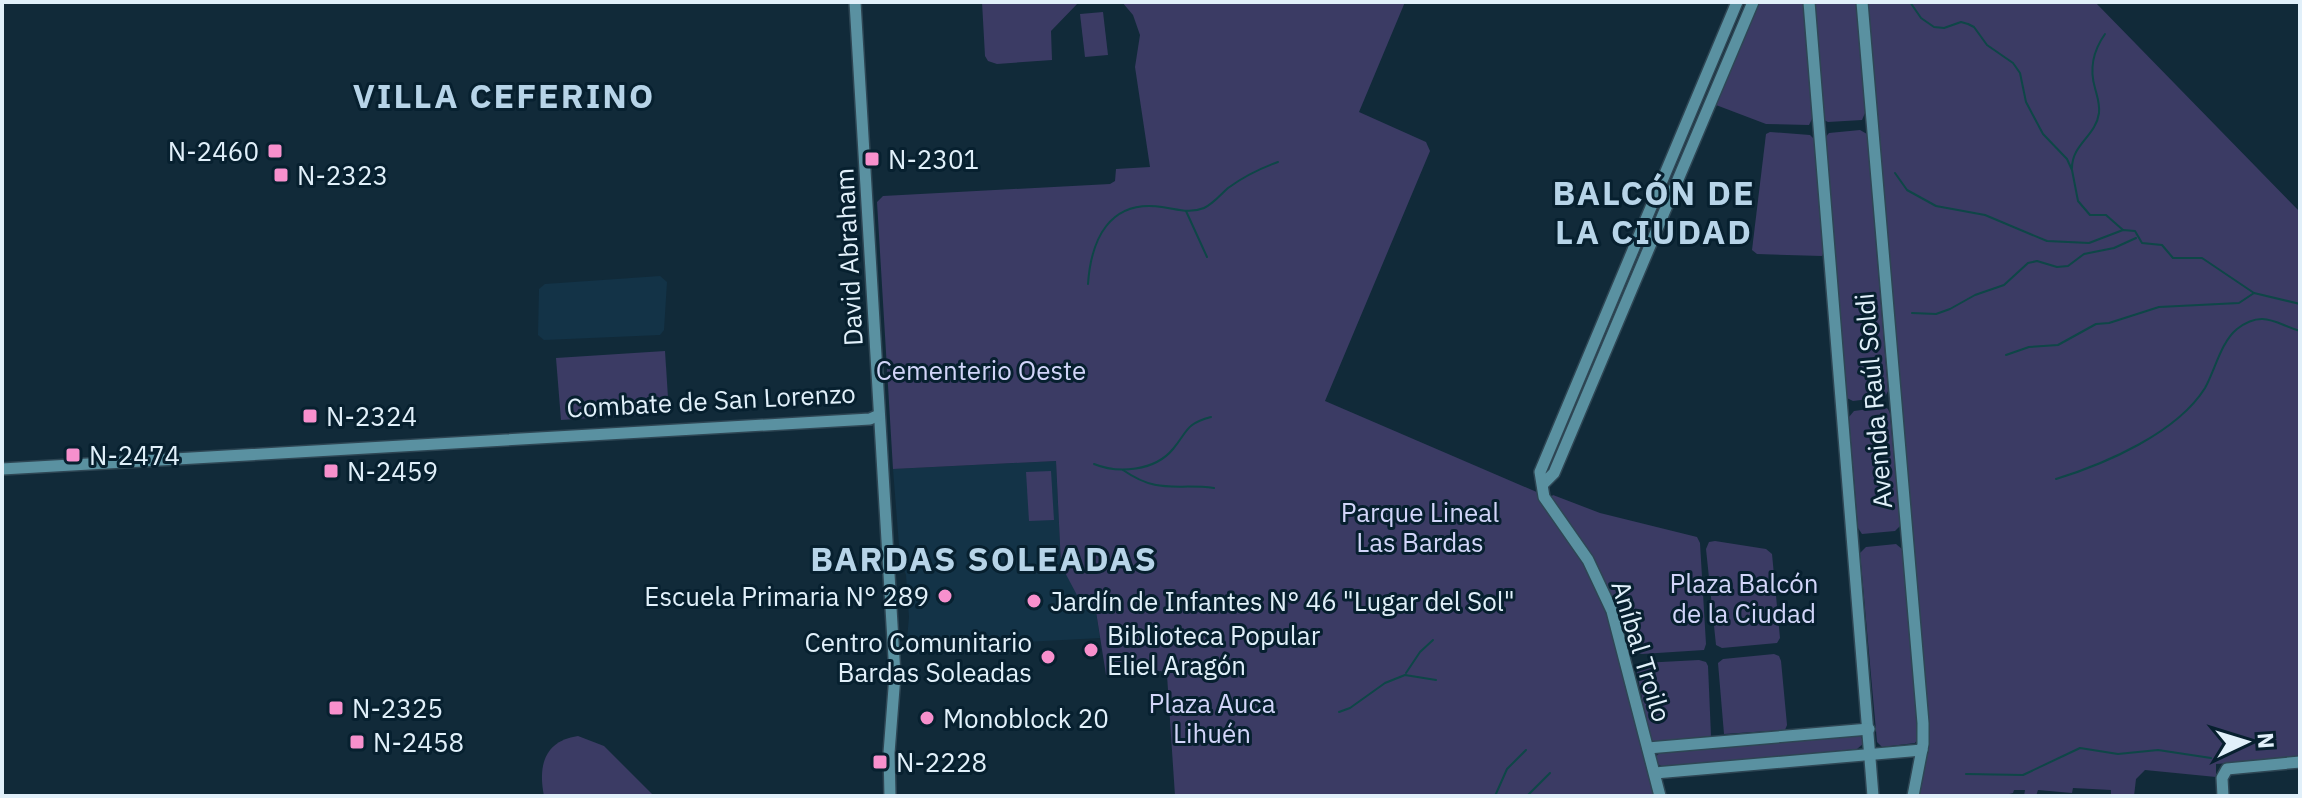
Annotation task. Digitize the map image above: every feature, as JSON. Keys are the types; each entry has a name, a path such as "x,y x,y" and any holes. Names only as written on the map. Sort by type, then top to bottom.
{"main road":[{"name":"David Abraham","path":"855,2 895,675 890,796"},
{"path":"1543,484 1541,468 1737,2"},
{"path":"1543,484 1554,473 1753,2"},
{"name":"Avenida Raúl Soldi","path":"1809,2 1873,796"},
{"name":"Avenida Raúl Soldi","path":"1862,2 1923,723 1922,750 1913,796"},
{"name":"Combate de San Lorenzo","path":"2,469 430,442 443,445 856,420 872,419 879,415"},
{"name":"Aníbal Troilo","path":"1543,484 1544,497 1588,560 1605,593 1660,796"},
{"path":"1648,748 1869,729"},
{"path":"1655,773 1922,750"},
{"path":"2223,796 2224,771 2300,762"}],"shaded area":[{"path":"660,276 667,282 664,330 660,335 544,340 538,335 539,289 545,284"},
{"path":"1056,461 1061,565 1095,605 1100,638 1025,642 1025,648 960,652 951,644 936,644 936,652 909,654 906,651 909,617 906,575 900,558 893,469"}],"green space":[{"path":"982,2 1079,2 1051,31 1052,60 997,64 988,61 985,56"},
{"path":"1122,2 1405,2 1359,112 1426,142 1430,151 1325,401 1539,493 1587,569 1603,602 1655,796 1175,796 1167,675 1161,671 1106,675 1095,605 1078,597 1061,565 1056,461 893,469 877,202 883,196 1110,184 1115,181 1116,169 1150,167 1135,67 1140,35 1133,15"},
{"path":"1757,2 1803,2 1813,117 1809,125 1766,124 1716,105"},
{"path":"1814,2 1856,2 1865,113 1862,120 1824,120"},
{"path":"1867,2 2095,2 2300,212 2300,758 2216,764 2216,777 2145,770 2136,779 2134,796 2111,796 2111,790 2073,788 2072,793 2038,790 2036,796 2024,796 2025,790 2014,790 2001,796 1918,796 1929,726"},
{"path":"1103,12 1108,55 1085,57 1080,14"},
{"path":"1860,130 1867,134 1888,391 1885,397 1853,401 1847,398 1825,138 1829,133"},
{"path":"1766,134 1810,135 1814,139 1822,256 1757,254 1752,250"},
{"path":"665,351 669,413 561,420 556,358"},
{"path":"1884,407 1890,414 1900,526 1895,531 1862,534 1858,528 1849,417 1854,411"},
{"path":"1051,471 1054,520 1029,521 1026,472"},
{"path":"1553,495 1600,513 1697,537 1700,543 1704,650 1642,654 1632,651 1615,602 1597,565 1549,499"},
{"name":"Plaza Balcón de la Ciudad","path":"1709,542 1766,549 1772,554 1780,638 1777,643 1722,648 1716,645 1706,549"},
{"path":"1896,544 1902,549 1919,737 1915,743 1882,747 1877,742 1860,553 1866,547"},
{"path":"1774,654 1781,661 1785,730 1724,734 1718,663 1723,659"},
{"path":"1699,660 1708,666 1711,736 1653,742 1636,667 1642,663"},
{"path":"1860,735 1864,743 1857,749 1664,767 1657,764 1655,757 1662,751"},
{"path":"578,736 604,746 654,796 544,796 542,775 546,757 558,743"}],"waterway":[{"path":"1910,2 1921,18 1934,27 1944,28 1961,22 1974,27 1987,45 2013,63 2020,73 2026,102 2043,134 2067,159 2078,201 2090,215 2106,215 2123,230"},
{"path":"2072,168 2076,153 2094,128 2099,113 2092,67 2105,34"},
{"path":"1088,284 1093,252 1106,226 1116,216 1128,209 1144,206 1199,210 1240,180 1278,162"},
{"path":"1895,173 1907,190 1936,206 1985,215 2047,241 2089,243 2123,230 2135,231 2142,243 2162,245 2173,258 2202,258 2254,293 2300,304"},
{"path":"1186,211 1207,257"},
{"path":"1912,313 1936,314 1950,309 1975,295 2004,285 2028,263 2037,261 2057,267 2068,266 2084,254 2114,248 2136,238"},
{"path":"2006,355 2029,347 2058,345 2096,324 2109,323 2159,307 2239,303 2254,293"},
{"path":"2056,479 2138,445 2177,419 2205,388 2231,335 2246,323 2269,320 2300,331"},
{"path":"1094,464 1125,469 1156,462 1173,449 1192,425 1211,417"},
{"path":"1123,470 1147,483 1214,488"},
{"path":"1406,673 1420,652 1433,640"},
{"path":"1339,712 1350,708 1385,683 1405,675 1436,680"},
{"path":"1966,774 2023,775 2080,748 2118,754 2158,750 2211,758"},
{"path":"1495,796 1507,769 1526,750"},
{"path":"1527,796 1550,773"}],"place":[{"name":"N-2460","path":"275,151"},
{"name":"N-2301","path":"872,159"},
{"name":"N-2323","path":"281,175"},
{"name":"N-2324","path":"310,416"},
{"name":"N-2474","path":"73,455"},
{"name":"N-2459","path":"331,471"},
{"name":"Escuela Primaria N° 289","path":"945,596"},
{"name":"Jardín de Infantes N° 46 \"Lugar del Sol\"","path":"1034,601"},
{"name":"Biblioteca Popular Eliel Aragón","path":"1091,650"},
{"name":"Centro Comunitario Bardas Soleadas","path":"1048,657"},
{"name":"N-2325","path":"336,708"},
{"name":"Monoblock 20","path":"927,718"},
{"name":"N-2458","path":"357,742"},
{"name":"N-2228","path":"880,762"}],"district":[{"name":"VILLA CEFERINO","path":"504,95"},
{"name":"BALCÓN DE LA CIUDAD","path":"1654,212"},
{"name":"BARDAS SOLEADAS","path":"984,558"}],"park label":[{"name":"Cementerio Oeste","path":"981,370"},
{"name":"Parque Lineal Las Bardas","path":"1420,527"},
{"name":"Plaza Auca Lihuén","path":"1212,718"}]}
